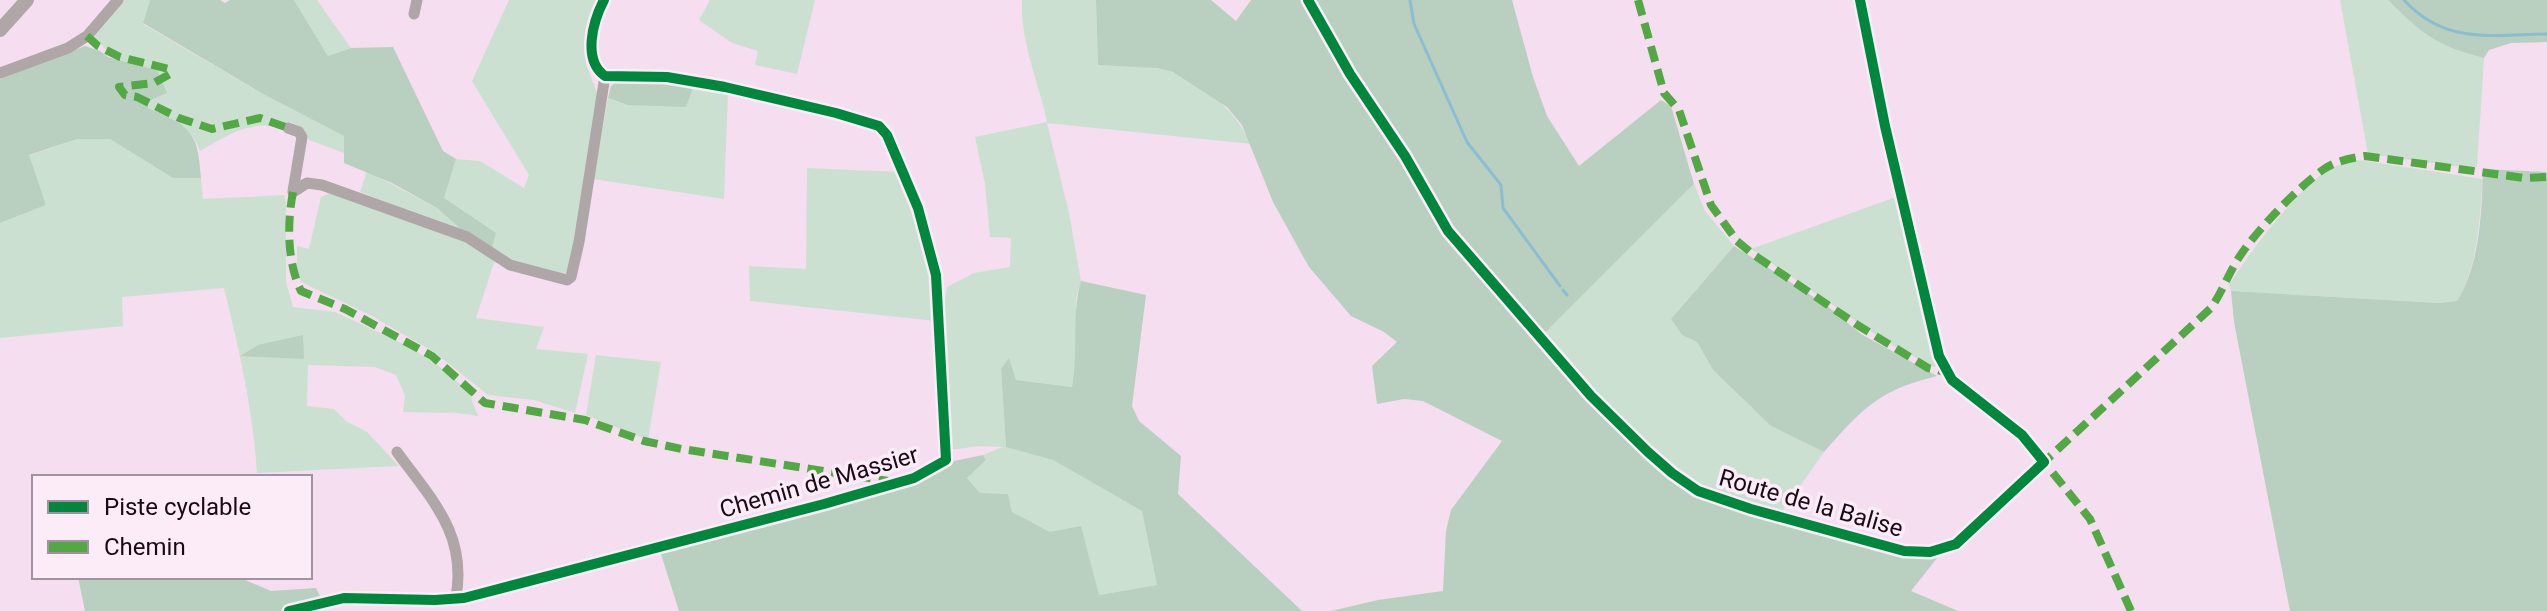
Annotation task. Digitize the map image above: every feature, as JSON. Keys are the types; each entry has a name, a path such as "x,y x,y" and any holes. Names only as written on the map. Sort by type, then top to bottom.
{"street":[{"path":"0,30 27,0"},
{"path":"0,73 68,48 87,36 118,0"},
{"path":"414,14 417,0"},
{"path":"288,128 299,132 302,137 293,192 307,183 322,185 467,237 510,265 567,280 571,277 579,242 605,76 595,66 592,42 593,27 604,0"},
{"name":"Route de la Balise","path":"1308,0 1350,74 1405,156 1448,231 1591,396 1672,473 1698,491 1751,509 1904,551 1930,552 1956,544 2044,462 2022,435 1952,380 1939,356 1891,155 1860,0"},
{"name":"Chemin de Massier","path":"289,611 344,598 464,598 824,504 914,478 946,460 936,275 918,208 887,135 879,126 836,113 725,87 667,77 605,76"},
{"path":"397,452 451,531 459,565 456,597"}],"green space":[{"path":"123,0 150,0 143,24 263,94 344,136 344,153 309,140 305,130 291,122 284,128 261,126 240,130 200,151 186,128 148,108 147,101 157,70 113,58 93,35"},
{"path":"150,0 220,0 225,3 230,0 294,0 328,56 351,48 393,47 443,151 456,159 444,198 496,233 492,248 464,232 437,208 392,183 344,163 344,136 263,94 143,23"},
{"path":"294,0 317,0 351,48 328,56"},
{"path":"509,0 597,0 585,48 586,64 598,95 575,248 568,273 516,264 492,248 444,198 456,159 480,161 524,188 529,175 472,81"},
{"path":"710,0 815,0 797,74 755,65 758,51 732,43 699,20"},
{"path":"1022,0 1096,0 1098,65 1155,68 1185,77 1224,106 1251,144 1047,123 1069,213 1081,281 1076,299 1076,365 1072,387 1016,380 1001,369 1006,446 1053,460 1142,511 1157,585 1099,595 1050,532 1012,512 1008,494 980,493 967,478 986,460 983,455 1003,447 950,450 942,318 947,287 974,273 1010,267 1011,238 990,237 985,184 975,137 1047,122 1027,47"},
{"path":"1096,0 1211,0 1236,21 1251,0 1512,0 1547,116 1579,166 1661,100 1671,106 1694,184 1545,333 1475,255 1466,262 1539,339 1589,400 1704,497 1934,554 1937,558 1911,591 1958,611 1331,611 1378,600 1443,591 1446,531 1451,510 1502,441 1423,401 1404,399 1377,404 1372,366 1397,342 1351,316 1309,267 1273,202 1242,125 1227,107 1173,72 1157,68 1098,65"},
{"path":"2340,0 2388,0 2431,37 2453,49 2484,58 2477,167 2368,154"},
{"path":"2388,0 2547,0 2547,42 2511,43 2489,50 2484,58 2454,49 2431,37"},
{"path":"85,46 108,57 157,70 167,93 148,101 148,108 174,120 189,132 197,149 201,178 173,178 110,139 77,139 29,155 46,205 0,223 0,79"},
{"path":"617,81 694,85 686,107 628,105 608,98 611,86"},
{"path":"694,85 728,93 724,199 593,179 608,98 628,105"},
{"path":"77,139 110,139 173,178 201,178 203,199 284,195 286,282 293,307 335,312 410,347 446,371 469,393 478,416 403,412 405,396 396,375 375,367 308,365 307,406 334,409 346,421 367,432 399,466 257,473 249,403 224,288 122,297 123,326 0,338 0,223 46,205 28,156"},
{"path":"2359,160 2483,179 2474,257 2457,301 2439,303 2231,291 2229,285 2249,256 2297,197 2327,171"},
{"path":"807,168 899,172 922,245 936,321 750,301 749,266 806,269"},
{"path":"2483,169 2547,172 2547,611 2290,611 2234,322 2231,291 2439,303 2457,301 2465,287 2475,254"},
{"path":"367,171 437,208 464,232 360,192"},
{"path":"1694,184 1705,211 1734,246 1671,319 1682,335 1697,342 1713,370 1771,426 1824,452 1779,516 1702,489 1679,475 1587,387 1545,333"},
{"path":"332,192 465,240 495,260 476,318 544,327 536,349 588,354 575,413 534,400 488,395 434,352 370,315 301,282 297,268 297,246 309,249 321,197"},
{"path":"1896,197 1938,365 1934,367 1888,343 1751,249"},
{"path":"1734,246 1826,305 1861,334 1937,376 1900,388 1873,403 1824,452 1771,426 1713,370 1697,342 1682,335 1671,319"},
{"path":"1081,281 1146,295 1132,406 1139,421 1181,456 1178,494 1302,611 679,611 660,551 904,484 933,475 954,461 983,455 986,460 967,478 980,493 1008,494 1012,512 1050,532 1081,526 1099,595 1157,585 1142,511 1053,460 1006,447 1001,369 1009,358 1016,380 1072,387 1076,307"},
{"path":"303,335 304,359 240,356 258,345"},
{"path":"596,355 661,362 648,440 586,415"},
{"path":"78,579 243,579 271,591 316,588 321,598 286,611 85,611"}],"waterway":[{"path":"1410,0 1414,24 1467,142 1501,185 1503,208 1560,286"},
{"path":"2404,0 2420,14 2453,31 2488,36 2547,34"},
{"path":"1563,290 1567,295"}],"marked path":[{"path":"1638,0 1664,93 1679,110 1711,205 1737,241 1859,326 1928,368 1946,372"},
{"path":"87,36 98,46 120,57 169,69 170,74 154,83 119,87 125,95 137,97 179,118 212,129 260,118 288,128"},
{"path":"2131,611 2090,519 2044,462 2211,308 2245,248 2278,211 2324,169 2344,160 2365,156 2524,178 2547,177"},
{"path":"293,192 290,242 293,268 301,291 345,309 432,356 485,403 585,420 644,441 682,449 888,481"}],"cycle path":[{"path":"289,611 344,598 464,598 824,504 914,478 946,460 936,275 918,208 887,135 879,126 836,113 725,87 667,77 605,76 598,69 592,50 593,29 604,0"},
{"path":"1308,0 1350,74 1405,156 1448,231 1591,396 1648,452 1698,491 1751,509 1904,551 1930,552 1956,544 2044,462 2022,435 1952,380 1939,356 1885,126 1860,0"}]}
